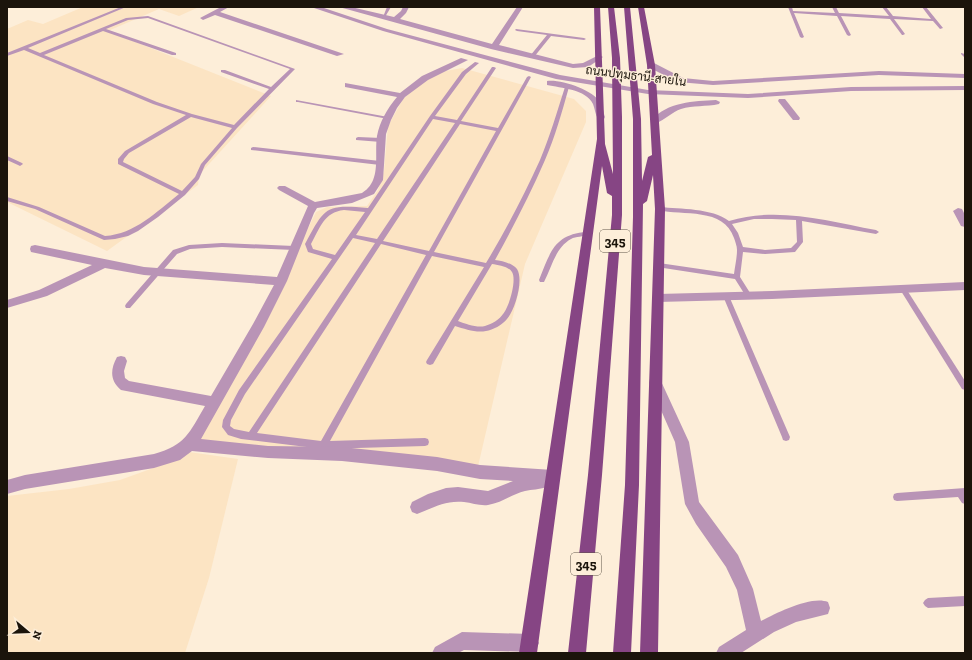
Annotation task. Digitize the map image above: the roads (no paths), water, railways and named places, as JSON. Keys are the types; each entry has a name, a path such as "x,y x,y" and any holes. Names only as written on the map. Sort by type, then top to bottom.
{"main road":[{"path":"529,648 601,139 597,7"},
{"name":"345","path":"577,653 596,475 618,216 618,110 616,58 611,7"},
{"name":"345","path":"622,653 632,485 638,217 637,119 627,7"},
{"path":"641,7 651,65 656,120 660,209 654,382 651,652"},
{"path":"601,139 618,216"},
{"path":"638,217 656,144"}],"street":[{"path":"203,18 226,7"},
{"path":"314,7 333,18 352,26 464,60 577,89 596,102 601,117"},
{"name":"ถนนปทุมธานี-สายใน","path":"314,7 385,30 559,77 648,92 709,96 779,98 811,91 829,90 965,88"},
{"name":"ถนนปทุมธานี-สายใน","path":"342,7 396,19 494,47 573,66 585,65 599,57"},
{"path":"396,19 404,12 406,7"},
{"path":"494,47 520,7"},
{"path":"215,12 340,54"},
{"path":"282,188 314,205 362,197 371,192 377,183 382,133 388,118 402,96 418,82 432,73 464,60"},
{"path":"651,65 664,73 681,80 713,83 879,73 965,76"},
{"path":"573,66 587,78 586,83 577,89"},
{"path":"681,80 671,86 668,91 671,98 683,105"},
{"path":"348,85 402,96"},
{"path":"656,120 672,109 683,105 779,98 965,96"},
{"path":"779,98 796,118"},
{"path":"7,487 25,482 154,461 175,455 190,444 258,327 281,281 309,212 314,205"},
{"path":"958,211 965,224"},
{"path":"35,249 104,264 158,272 281,281"},
{"path":"7,304 43,293 104,264"},
{"path":"658,298 749,296 965,286"},
{"path":"122,361 118,371 119,381 126,386 214,402"},
{"path":"654,382 682,442 692,504 701,520 732,561 745,589 755,634"},
{"path":"190,444 268,452 342,454 437,464 480,472 552,480"},
{"path":"417,507 439,497 462,494 488,498 507,492 524,483 552,480"},
{"path":"725,653 768,626 795,614 822,608"},
{"path":"441,653 462,641 529,648"}],"lane":[{"path":"7,55 124,7"},
{"path":"384,16 389,7"},
{"path":"790,7 802,36"},
{"path":"834,7 849,35"},
{"path":"884,7 902,34"},
{"path":"924,7 941,28"},
{"path":"793,12 934,20"},
{"path":"7,198 37,208 104,238 113,238 132,232 183,194 196,178 203,165 235,127 293,69 148,17 127,19 40,55"},
{"path":"102,29 174,54"},
{"path":"517,30 584,39"},
{"path":"532,56 549,35"},
{"path":"24,48 156,103 190,115 235,127"},
{"path":"425,442 323,445 251,436 231,432 226,427 227,420 242,392 352,236 464,72 477,63"},
{"path":"251,436 494,68"},
{"path":"222,71 272,89"},
{"path":"323,445 529,77"},
{"path":"430,362 506,236 544,154 561,110 567,87"},
{"path":"298,101 388,118"},
{"path":"183,194 120,163 121,159 127,152 190,115"},
{"path":"432,117 499,130"},
{"path":"358,139 381,140"},
{"path":"253,149 380,164"},
{"path":"7,158 20,164"},
{"path":"336,258 310,250 308,244 321,220 333,208 340,207 369,210"},
{"path":"660,209 709,215 728,223 736,232 740,249 737,277 749,296"},
{"path":"728,223 744,217 781,216 876,232"},
{"path":"740,249 765,252 793,250 800,242 798,218"},
{"path":"542,280 558,245 566,238 576,234 587,234"},
{"path":"352,236 430,253 506,266 514,271 516,277 514,296 505,316 491,327 482,329 454,323"},
{"path":"128,306 175,252 189,247 222,245 294,248"},
{"path":"659,265 737,277"},
{"path":"903,289 965,387"},
{"path":"726,296 786,437"},
{"path":"897,497 963,492 965,500"},
{"path":"928,603 965,601"}]}
